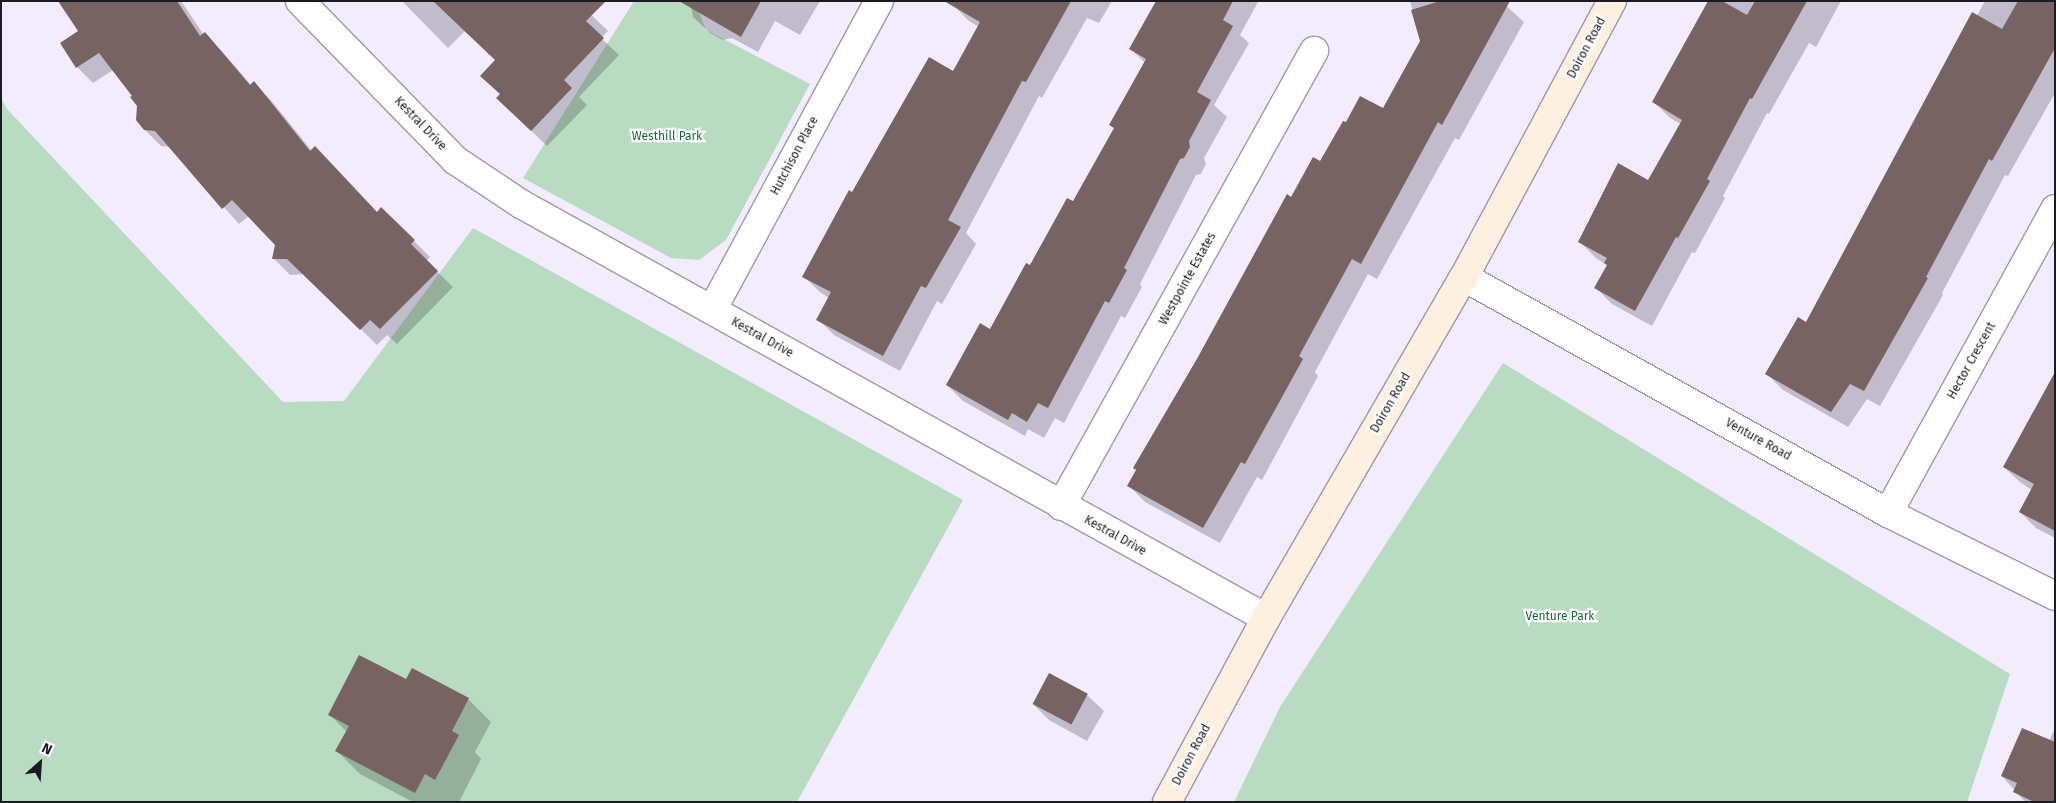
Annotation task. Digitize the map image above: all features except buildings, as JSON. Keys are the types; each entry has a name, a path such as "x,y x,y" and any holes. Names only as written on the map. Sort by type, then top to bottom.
{"street":[{"name":"Kestral Drive","path":"300,1 455,160 521,204 1061,506 1266,618"},
{"name":"Hutchison Place","path":"712,310 879,1"},
{"name":"Doiron Road","path":"1167,802 1266,618 1464,277 1612,1"},
{"name":"Westpointe Estates","path":"1061,506 1314,51"},
{"name":"Hector Crescent","path":"1888,512 2055,209"},
{"name":"Venture Road","path":"1464,277 1888,512 2055,596"}],"green space":[{"name":"Westhill Park","path":"634,1 695,1 706,30 810,84 726,240 699,260 671,258 523,178"},
{"path":"1,98 7,109 283,402 344,401 473,228 963,500 797,802 1,802"},
{"name":"Venture Park","path":"1503,363 2010,674 1967,802 1234,802 1280,707"}]}
